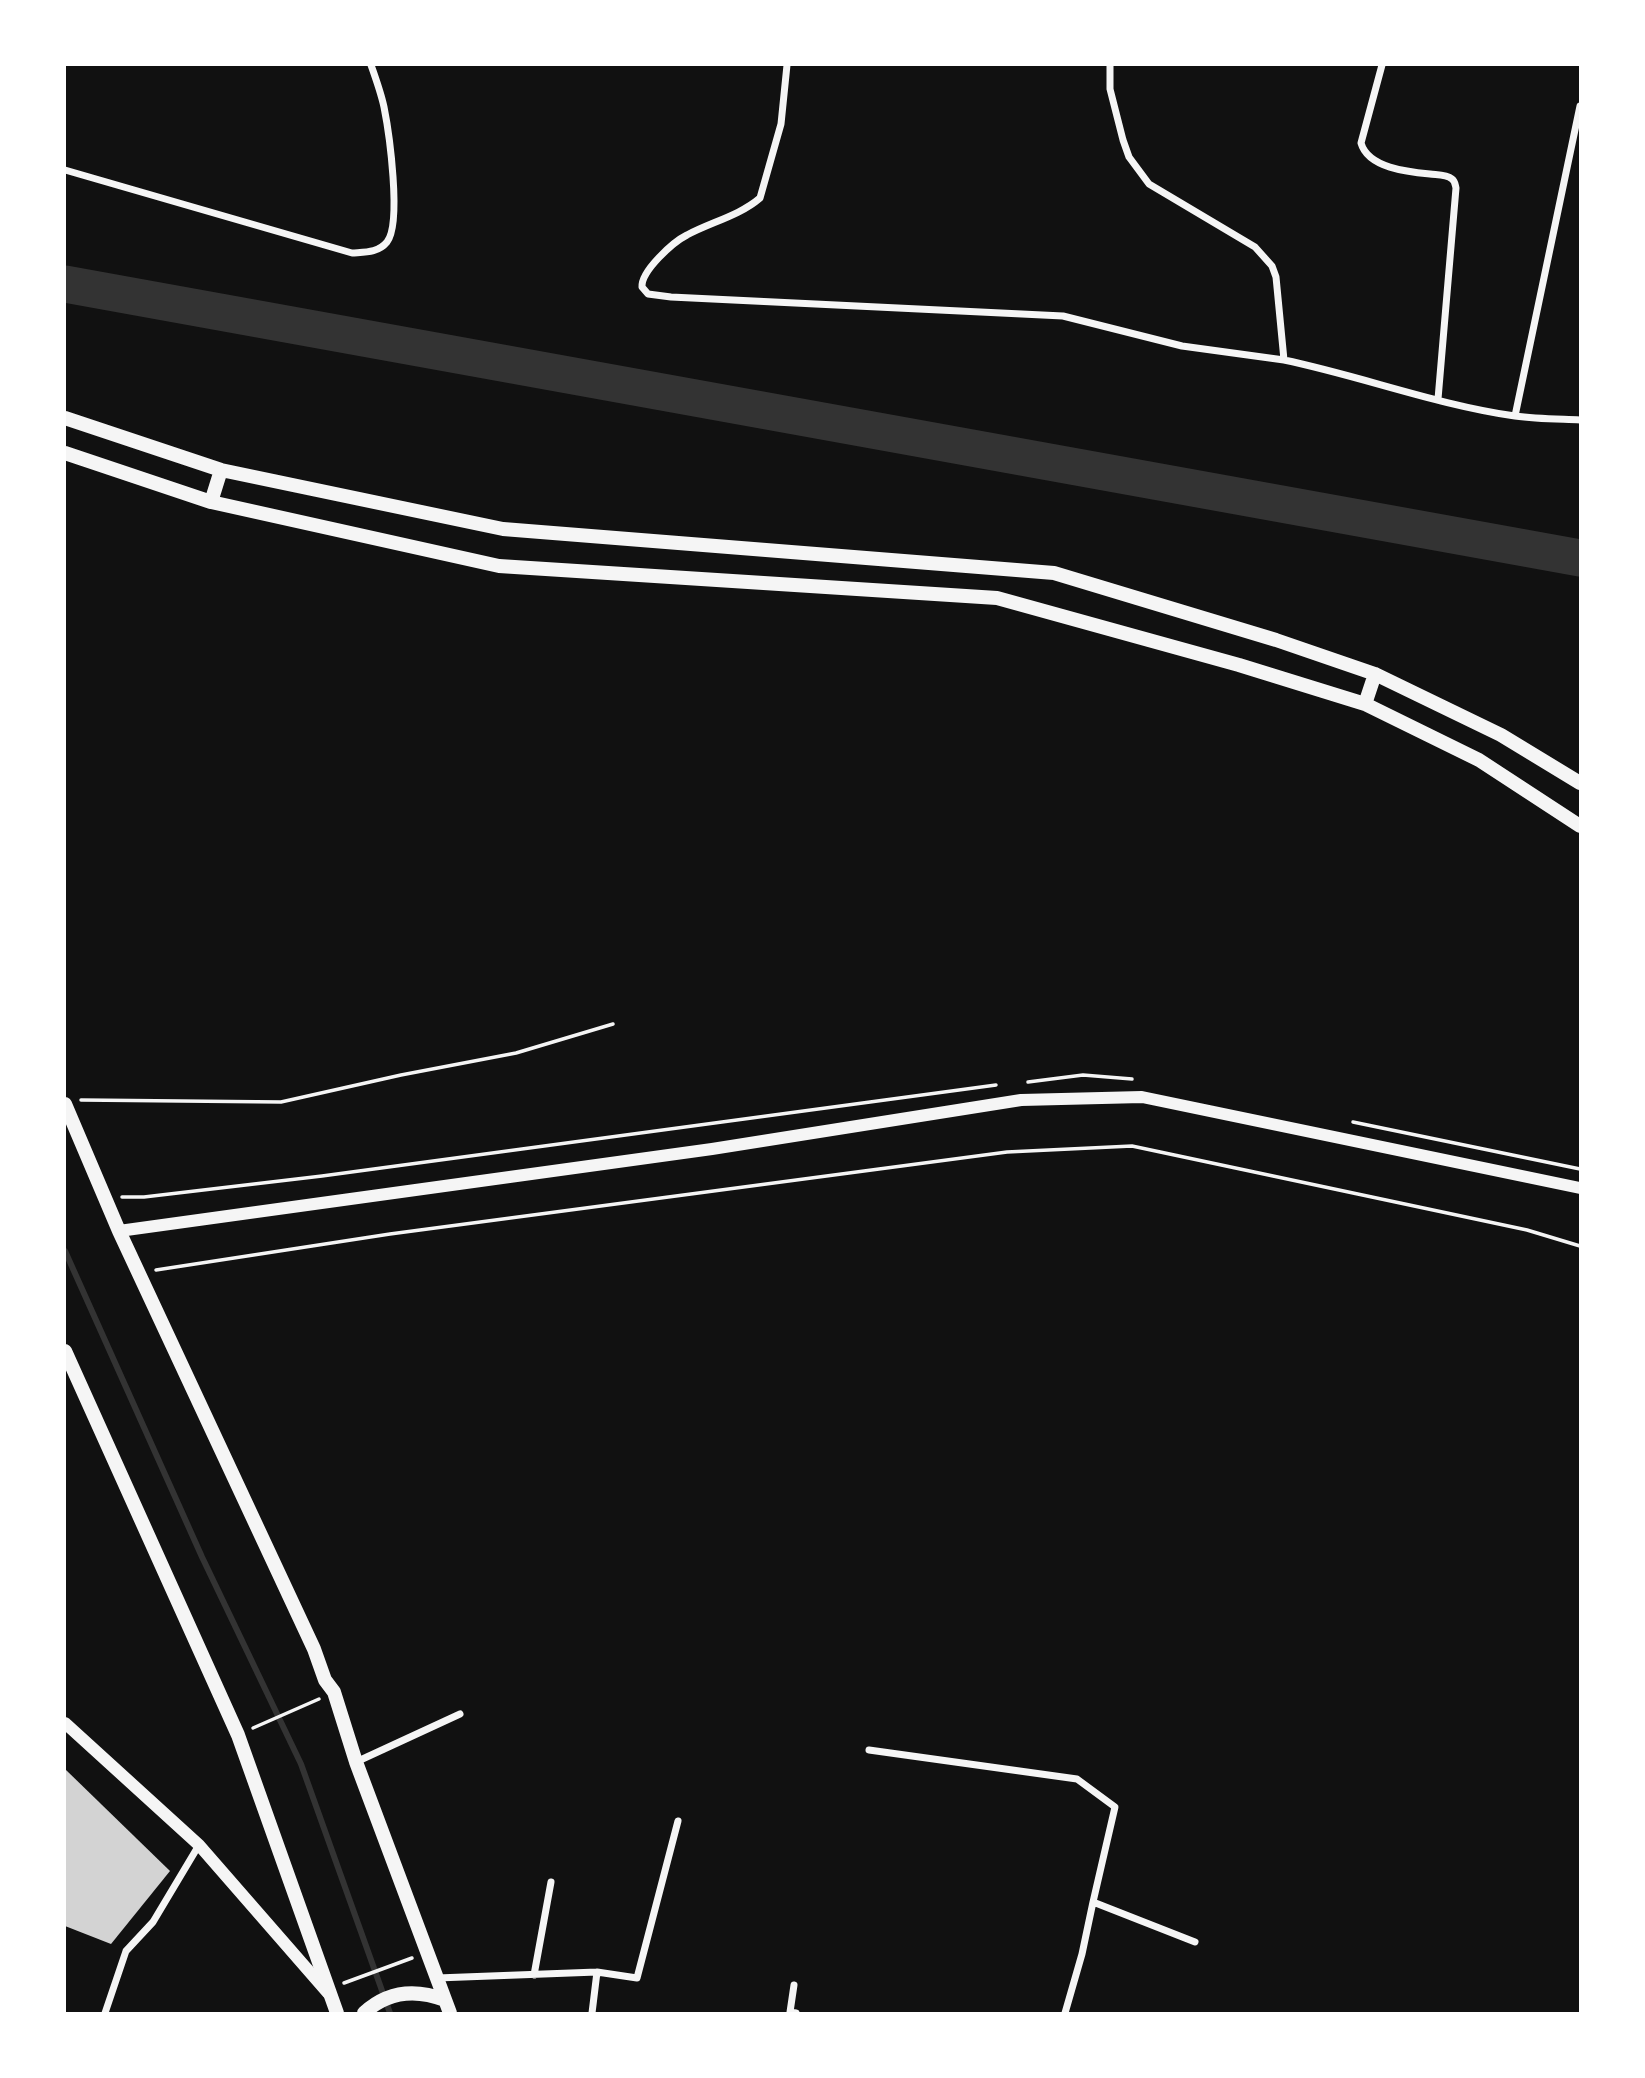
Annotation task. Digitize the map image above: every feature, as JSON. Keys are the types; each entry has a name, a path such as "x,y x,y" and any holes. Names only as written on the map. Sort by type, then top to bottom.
{"main road":[{"path":"65,418 221,470 503,529 1054,573 1276,640 1375,674 1501,735 1580,783"},
{"path":"65,453 211,502 499,566 998,598 1239,664 1365,704 1479,760 1580,826"},
{"path":"211,502 221,470"},
{"path":"1365,704 1375,674"},
{"path":"71,1102 120,1231 314,1649 325,1680 334,1692 356,1762 448,2007"},
{"path":"65,1351 238,1735 337,2013"},
{"path":"364,2013 384,1999 399,1994 423,1994 448,2007"}],"street":[{"path":"65,170 352,253 376,251 388,241 392,230 393,162 384,105 371,65"},
{"path":"787,65 781,124 760,198 729,217 685,236 657,260 644,276 642,287 648,293 671,297 1063,316 1182,346 1331,369 1438,399 1515,416 1580,420"},
{"path":"1110,65 1110,89 1122,140 1129,157 1149,184 1255,247 1272,266 1276,277 1283,360"},
{"path":"1382,65 1361,144 1363,152 1379,163 1419,173 1449,176 1456,188 1438,399"},
{"path":"1515,416 1580,106"},
{"path":"120,1231 712,1149 1021,1100 1142,1097 1580,1188"},
{"path":"356,1762 460,1714"},
{"path":"65,1723 199,1845 331,1993"},
{"path":"869,1750 1077,1780 1115,1807 1082,1954 1065,2013"},
{"path":"437,1978 597,1972 637,1978 678,1822"},
{"path":"105,2013 126,1951 153,1922 199,1845"},
{"path":"534,1975 551,1882"},
{"path":"1093,1902 1195,1942"},
{"path":"592,2013 597,1972"},
{"path":"794,1985 790,2012 796,2013"}],"path":[{"path":"71,1102 281,1102 401,1075 516,1054 612,1024"},
{"path":"139,1272 404,1232 1007,1152 1132,1146 1527,1230 1580,1246"},
{"path":"238,1735 334,1692"},
{"path":"331,1993 427,1952"}],"building":[{"path":"65,1769 170,1871 111,1944 65,1926"}],"waterway":[{"path":"65,284 1580,558"},
{"path":"65,1251 202,1557 301,1764 390,2013"}]}
